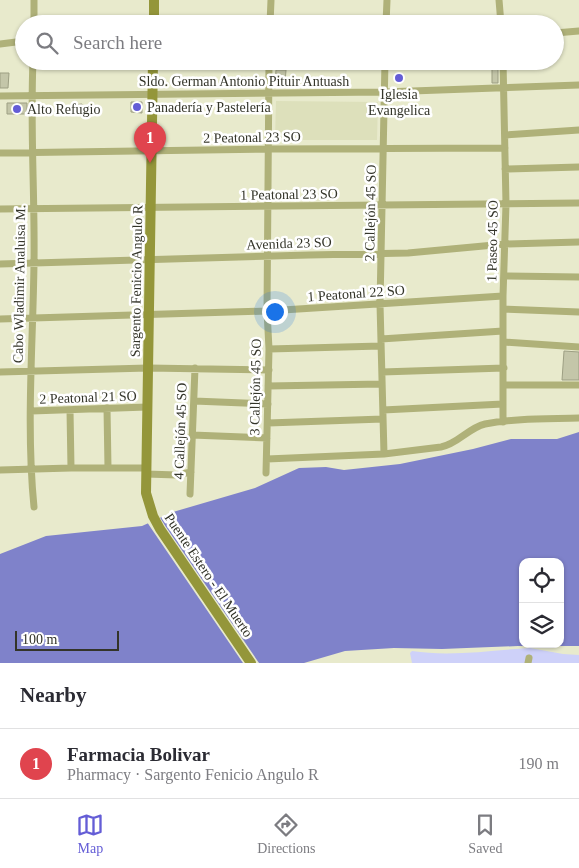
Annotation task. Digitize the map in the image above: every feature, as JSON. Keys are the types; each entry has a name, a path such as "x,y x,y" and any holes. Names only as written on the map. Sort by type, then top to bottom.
{"street":[{"path":"34,0 34,15"},
{"path":"154,0 154,15"},
{"path":"271,15 272,0"},
{"path":"386,15 387,0"},
{"path":"499,0 500,15"},
{"path":"564,32 579,31"},
{"path":"0,44 15,42"},
{"name":"Cabo Wladimir Analuisa M.","path":"32,70 31,96 34,263 30,371 31,469 34,507"},
{"name":"Sargento Fenicio Angulo R","path":"148,501 146,471 153,70"},
{"name":"3 Callejón 45 SO","path":"266,473 269,370 267,312 269,70"},
{"name":"2 Callejón 45 SO","path":"384,454 380,304 385,70"},
{"name":"1 Paseo 45 SO","path":"503,70 506,204 503,296 504,422"},
{"name":"Sldo. German Antonio Pituir Antuash","path":"0,96 384,92 579,85"},
{"path":"505,135 579,130"},
{"name":"2 Peatonal 23 SO","path":"0,153 505,148"},
{"path":"505,169 579,167"},
{"name":"1 Peatonal 23 SO","path":"0,209 579,203"},
{"name":"Avenida 23 SO","path":"0,264 382,254 505,244 579,242"},
{"path":"504,276 579,277"},
{"name":"1 Peatonal 22 SO","path":"0,319 267,312 503,296"},
{"path":"503,308 579,312"},
{"path":"269,349 381,342 503,331"},
{"path":"504,342 579,347"},
{"path":"0,372 148,368 269,370"},
{"name":"4 Callejón 45 SO","path":"190,494 195,368"},
{"path":"382,372 504,368"},
{"path":"268,386 382,384"},
{"path":"504,385 579,385"},
{"path":"194,402 268,404"},
{"path":"382,410 503,404"},
{"name":"2 Peatonal 21 SO","path":"31,411 147,407"},
{"path":"107,408 108,468"},
{"path":"70,410 71,468"},
{"path":"267,459 384,454 450,445 475,428 485,424 579,418"},
{"path":"268,423 383,419"},
{"path":"192,435 267,438"},
{"path":"0,470 108,468 177,475 191,472"},
{"name":"Puente Estero - El Muerto","path":"148,501 160,529 251,663"}],"shaded area":[{"path":"276,101 378,102 377,140 275,140"},
{"path":"530,648 579,655 579,663 412,663 410,653 412,651 456,653"}],"water":[{"path":"579,432 579,646 564,646 564,558 519,558 519,646 442,649 394,648 345,651 304,663 0,663 0,554 46,536 142,526 173,512 255,488 299,468 326,467 344,470 400,464 511,439 557,439"}],"pier":[{"path":"159,516 259,663 243,663 147,522"}],"building":[{"path":"276,70 286,70 285,83 275,83"},
{"path":"492,70 498,70 498,83 492,83"},
{"path":"0,73 9,73 8,88 0,88"},
{"name":"Panadería y Pastelería","path":"131,102 142,102 142,113 131,112"},
{"name":"Alto Refugio","path":"7,103 27,103 27,114 7,114"},
{"path":"82,104 82,114 72,115 71,105"},
{"path":"564,351 579,352 579,380 562,380"}],"place":[{"name":"Iglesia Evangelica","path":"399,78"},
{"name":"Panadería y Pastelería","path":"137,107"},
{"name":"Alto Refugio","path":"17,109"},
{"name":"Farmacia Bolivar","path":"150,163"}]}
